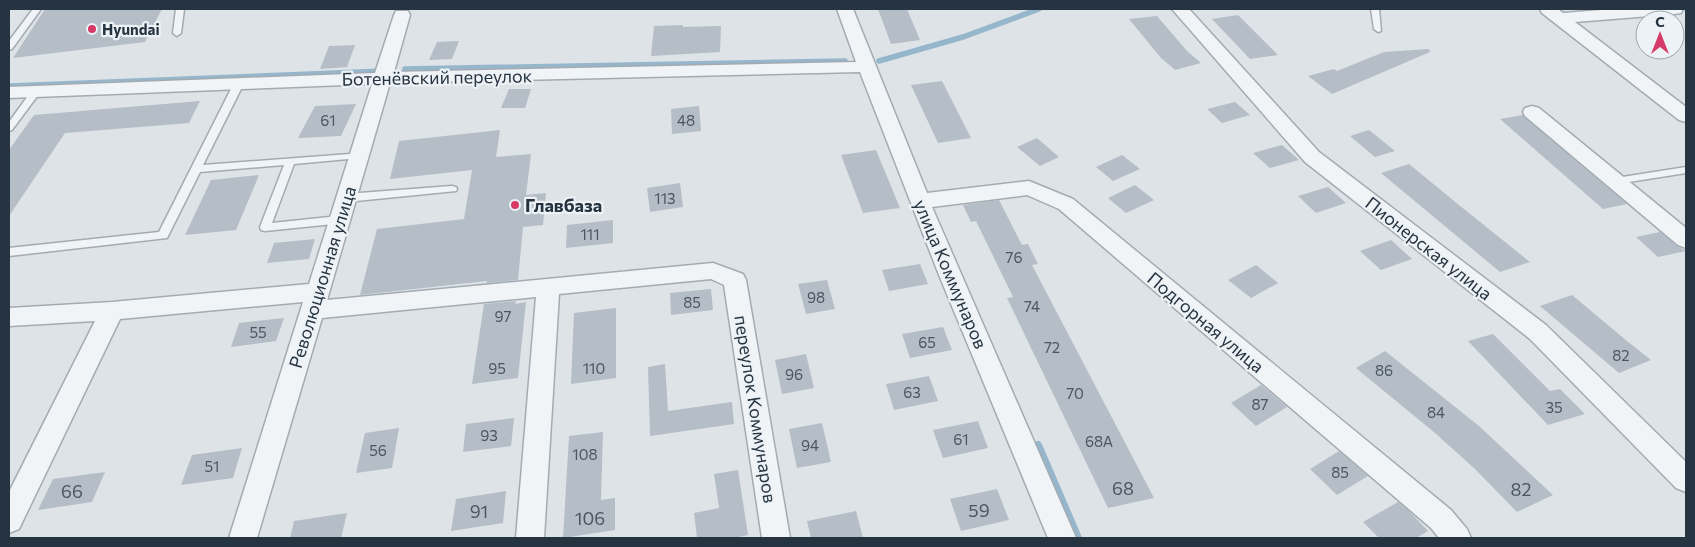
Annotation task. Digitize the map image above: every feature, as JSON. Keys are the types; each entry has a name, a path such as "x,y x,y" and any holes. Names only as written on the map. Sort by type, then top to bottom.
{"street":[{"name":"улица Коммунаров","path":"845,9 866,67 1062,538"},
{"name":"Пионерская улица","path":"1180,9 1312,157 1538,332 1686,480"},
{"path":"1555,13 1674,9 1686,18"},
{"path":"1555,13 1686,116"},
{"name":"Революционная улица","path":"242,538 402,15"},
{"name":"Ботенёвский переулок","path":"9,92 383,78 866,67"},
{"path":"1532,112 1686,240"},
{"name":"Подгорная улица","path":"921,201 1029,188 1066,204 1441,519 1457,538"},
{"name":"переулок Коммунаров","path":"548,288 713,271 735,280 776,538"},
{"path":"9,317 548,288 530,538"},
{"path":"9,520 112,311"}],"lane":[{"path":"9,47 36,9"},
{"path":"176,33 180,9"},
{"path":"1375,9 1378,29"},
{"path":"9,252 163,235 239,83"},
{"path":"9,128 36,91"},
{"path":"196,169 359,155"},
{"path":"290,161 265,227 339,220"},
{"path":"1616,181 1686,170"},
{"path":"346,198 452,188"}],"building":[{"name":"Hyundai","path":"45,9 162,9 145,42 13,58"},
{"path":"878,9 907,9 920,40 891,44"},
{"path":"1238,15 1278,55 1250,59 1212,19"},
{"path":"1157,16 1187,51 1201,63 1175,70 1161,58 1129,19"},
{"path":"683,25 683,27 721,26 720,52 651,56 654,26"},
{"path":"459,41 452,59 429,60 437,42"},
{"path":"355,45 347,67 320,69 329,46"},
{"path":"1429,49 1430,52 1332,94 1308,76 1334,69 1337,71 1384,52"},
{"path":"942,81 971,138 938,143 911,85"},
{"path":"509,89 531,89 525,108 501,108"},
{"path":"200,101 189,123 65,133 9,216 9,150 34,115"},
{"path":"1235,102 1250,115 1222,123 1207,109"},
{"path":"356,104 341,136 298,138 315,106"},
{"path":"699,106 701,131 672,134 671,109"},
{"path":"1523,115 1627,204 1603,209 1500,119"},
{"name":"Главбаза","path":"500,130 496,157 531,154 526,195 546,193 543,225 523,227 518,280 487,283 487,281 360,295 377,229 464,219 472,170 390,179 399,141"},
{"path":"1369,130 1395,151 1375,157 1350,136"},
{"path":"1037,138 1059,157 1040,166 1017,147"},
{"path":"1282,145 1299,160 1270,168 1253,153"},
{"path":"876,150 900,208 863,213 841,155"},
{"path":"1122,155 1140,169 1113,181 1096,167"},
{"path":"1409,164 1530,262 1500,272 1381,173"},
{"path":"259,175 236,230 185,235 211,180"},
{"path":"680,183 683,207 650,212 647,188"},
{"path":"1135,185 1154,200 1126,213 1108,198"},
{"path":"1328,187 1346,203 1316,213 1298,196"},
{"path":"999,200 1022,245 1028,244 1038,264 1032,265 1154,498 1108,508 1007,298 1013,297 976,221 971,222 963,205"},
{"path":"613,220 613,243 566,248 567,225"},
{"path":"1660,232 1686,251 1658,257 1636,237"},
{"path":"315,239 309,259 267,263 274,243"},
{"path":"1391,240 1412,259 1381,270 1360,251"},
{"path":"920,264 928,284 889,291 882,270"},
{"path":"1256,265 1278,283 1251,298 1228,280"},
{"path":"827,280 835,309 806,314 798,284"},
{"path":"711,289 713,310 671,315 670,293"},
{"path":"1572,295 1651,360 1619,373 1540,306"},
{"path":"516,301 515,304 526,302 518,378 472,384 484,304"},
{"path":"616,308 616,378 571,384 574,313"},
{"path":"284,318 276,341 231,347 239,323"},
{"path":"943,327 952,350 910,358 902,334"},
{"path":"1493,334 1550,391 1560,389 1585,414 1548,425 1468,341"},
{"path":"1385,351 1479,426 1553,495 1517,512 1475,469 1435,433 1356,368"},
{"path":"806,354 814,388 782,394 775,360"},
{"path":"665,364 668,411 732,402 734,424 650,436 648,367"},
{"path":"929,376 938,401 894,410 886,384"},
{"path":"1261,385 1287,407 1256,426 1231,403"},
{"path":"514,418 511,446 463,452 466,424"},
{"path":"978,421 988,448 943,458 933,430"},
{"path":"822,423 831,462 797,468 789,429"},
{"path":"399,428 392,468 356,473 365,433"},
{"path":"603,432 601,500 615,498 615,530 563,538 569,436"},
{"path":"242,448 233,478 181,485 192,455"},
{"path":"1339,451 1368,476 1337,495 1310,469"},
{"path":"738,470 748,535 734,538 697,538 694,513 719,508 714,474"},
{"path":"105,472 92,502 38,510 53,479"},
{"path":"997,489 1009,520 961,531 950,499"},
{"path":"506,491 503,523 451,531 456,499"},
{"path":"1398,502 1428,531 1416,538 1379,538 1363,522"},
{"path":"856,511 863,538 811,538 807,521"},
{"path":"347,513 341,538 290,538 294,521"}],"waterway":[{"path":"879,61 963,37 1039,9"},
{"path":"405,69 845,61"},
{"path":"9,86 385,71"},
{"path":"1038,445 1078,538"}],"place":[{"name":"Hyundai","path":"92,29"},
{"name":"Главбаза","path":"515,205"}]}
